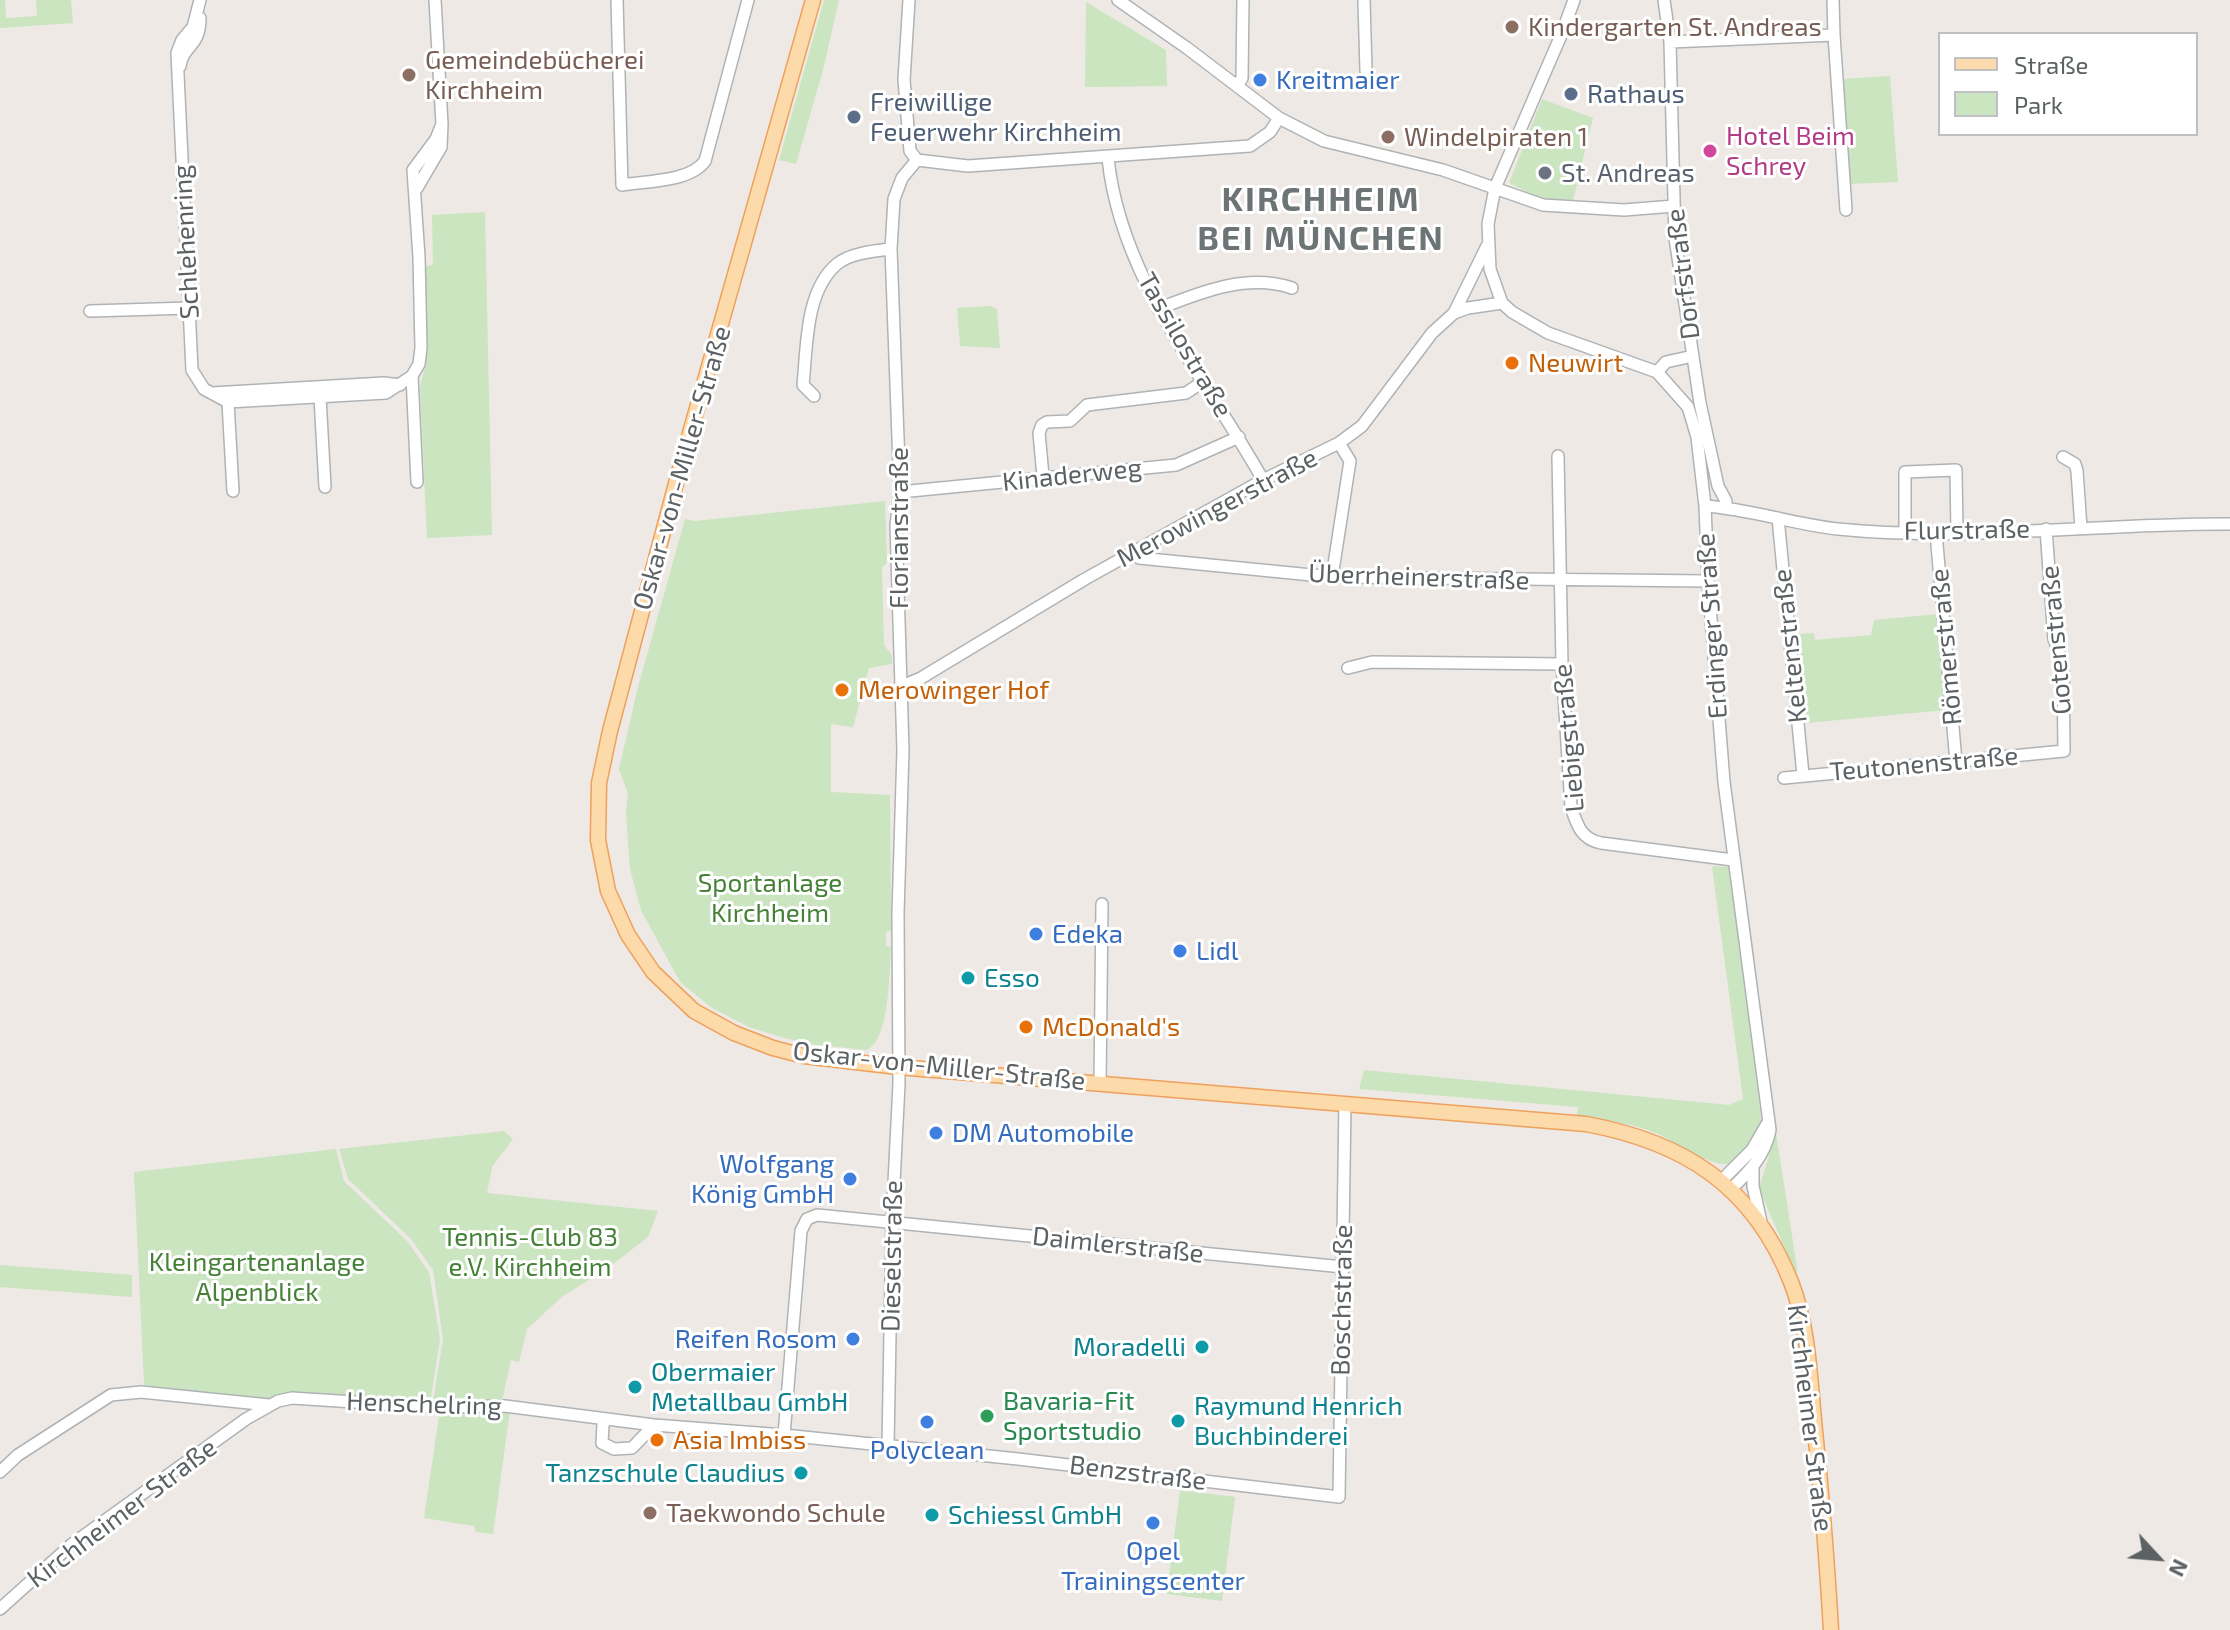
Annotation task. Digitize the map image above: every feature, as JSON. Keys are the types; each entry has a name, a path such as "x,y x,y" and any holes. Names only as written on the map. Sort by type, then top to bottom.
{"main road":[{"name":"Oskar-von-Miller-Straße","path":"813,0 682,461 599,783 598,840 608,891 628,935 653,972 694,1011 734,1033 804,1056 898,1067 1466,1113 1610,1129 1659,1143 1702,1167 1725,1186"},
{"name":"Kirchheimer Straße","path":"1725,1186 1761,1224 1792,1283 1802,1326 1826,1542 1831,1630"}],"street":[{"name":"Schlehenring","path":"178,83 181,60 198,38 200,0 193,27 178,46 178,83 192,370 198,382 211,393"},
{"path":"211,393 228,402 386,393 412,376 419,364 417,201 413,170 436,139 442,124 435,0"},
{"path":"617,0 622,185 700,169 705,161 748,0"},
{"path":"909,0 904,80 910,151 917,160 968,166 1250,146 1270,132 1279,118"},
{"path":"1118,0 1279,118 1324,141 1443,170 1543,205 1624,210 1674,206"},
{"path":"1237,86 1242,78 1243,0"},
{"path":"1364,0 1366,71"},
{"path":"1454,313 1487,246 1495,188 1574,0"},
{"name":"Dorfstraße","path":"1664,0 1670,42 1675,238 1700,403 1718,486 1726,508"},
{"path":"1833,0 1846,210"},
{"path":"1670,42 1834,35"},
{"name":"Tassilostraße","path":"1108,158 1111,191 1158,309 1263,480"},
{"name":"Florianstraße","path":"898,1067 902,686 896,525 900,492 891,249 894,199 902,178 917,160"},
{"path":"1454,313 1502,303 1495,287 1487,246"},
{"path":"814,396 803,385 812,314 819,288 838,263 871,251 891,249"},
{"path":"1158,309 1212,288 1260,283 1278,283 1292,288"},
{"name":"Erdinger Straße","path":"1502,303 1525,321 1548,333 1657,372 1688,407 1697,437 1705,506 1723,767 1770,1130 1767,1145 1753,1167 1725,1186"},
{"path":"90,311 189,308"},
{"name":"Merowingerstraße","path":"902,686 921,678 1031,610 1263,480 1339,443 1362,426 1432,333 1454,313"},
{"name":"Dorfstraße","path":"1657,372 1666,362 1693,356"},
{"path":"412,376 417,482"},
{"path":"1043,476 1039,433 1047,422 1070,421 1087,405 1186,393 1204,381"},
{"path":"211,393 384,383 400,385"},
{"path":"320,397 325,487"},
{"path":"228,402 233,491"},
{"path":"1688,407 1700,403"},
{"name":"Kinaderweg","path":"900,492 1176,465 1239,437"},
{"path":"1332,577 1350,461 1339,443"},
{"name":"Liebigstraße","path":"1558,456 1562,664 1571,807 1578,828 1591,841 1733,860"},
{"path":"2063,457 2075,464 2077,471 2081,528"},
{"path":"1905,531 1905,472 1956,470 1957,532"},
{"name":"Flurstraße","path":"1705,506 1837,529 1936,533 2230,524"},
{"name":"Keltenstraße","path":"1778,518 1803,775"},
{"name":"Gotenstraße","path":"2046,529 2054,639 2063,664 2064,751"},
{"name":"Römerstraße","path":"1936,533 1956,762"},
{"name":"Überrheinerstraße","path":"1134,552 1139,558 1332,577 1708,581"},
{"path":"1348,668 1372,662 1562,664"},
{"name":"Teutonenstraße","path":"1784,778 2064,751"},
{"path":"1100,1082 1102,904"},
{"name":"Dieselstraße","path":"888,1446 898,1067"},
{"name":"Boschstraße","path":"1339,1497 1345,1103"},
{"path":"1725,1186 1761,1138 1769,1119"},
{"path":"1753,1167 1753,1186 1761,1224"},
{"path":"784,1435 801,1231 807,1219 817,1215 892,1222"},
{"name":"Daimlerstraße","path":"892,1222 1343,1267"},
{"path":"0,1472 18,1455 111,1395 141,1392 269,1405"},
{"name":"Henschelring","path":"246,1419 278,1401 301,1398 436,1407 505,1406 654,1425 888,1446"},
{"name":"Kirchheimer Straße","path":"0,1609 71,1545 246,1419"},
{"path":"607,1419 603,1424 602,1443 614,1449 632,1448 654,1425"},
{"name":"Benzstraße","path":"888,1446 1339,1497"}],"green space":[{"path":"0,0 5,0 6,18 37,16 36,0 71,0 73,23 0,28"},
{"path":"824,0 839,0 796,164 779,160"},
{"path":"1086,2 1166,50 1167,86 1085,87"},
{"path":"1890,76 1898,182 1848,184 1841,79"},
{"path":"1542,99 1593,118 1573,200 1539,198 1509,183"},
{"path":"485,212 492,535 427,538 420,388 425,366 425,266 433,265 432,215"},
{"path":"990,306 997,309 1000,348 960,346 957,308"},
{"name":"Sportanlage Kirchheim","path":"885,501 887,562 882,568 884,645 892,656 892,664 869,668 853,727 831,724 831,792 890,795 891,931 886,932 886,946 891,947 889,988 880,1033 867,1050 809,1044 749,1027 712,1008 680,982 641,910 630,869 626,813 628,793 619,769 638,687 685,519 695,521"},
{"path":"1939,614 1946,710 1806,723 1798,634 1814,633 1815,640 1871,635 1874,620"},
{"path":"1712,866 1730,867 1761,1120 1764,1121 1737,1160 1716,1163 1647,1130 1577,1115 1578,1107 1359,1089 1364,1070 1729,1105 1743,1099"},
{"name":"Tennis-Club 83 e.V. Kirchheim","path":"504,1131 513,1139 492,1167 487,1193 658,1211 648,1237 608,1268 563,1296 527,1329 519,1362 511,1360 502,1401 510,1410 493,1534 476,1532 474,1526 424,1518 441,1403 433,1402 443,1339 433,1270 411,1239 348,1179 339,1149"},
{"path":"1776,1133 1797,1268 1797,1277 1759,1188"},
{"name":"Kleingartenanlage Alpenblick","path":"336,1149 344,1181 407,1241 429,1272 440,1339 430,1403 317,1393 277,1394 271,1401 147,1390 144,1383 134,1172"},
{"path":"0,1265 132,1275 132,1297 0,1287"},
{"path":"1180,1490 1235,1497 1222,1601 1167,1594"}],"place":[{"name":"Kindergarten St. Andreas","path":"1512,27"},
{"name":"Gemeindebücherei Kirchheim","path":"409,75"},
{"name":"Kreitmaier","path":"1260,80"},
{"name":"Rathaus","path":"1571,94"},
{"name":"Freiwillige Feuerwehr Kirchheim","path":"854,117"},
{"name":"Windelpiraten 1","path":"1388,137"},
{"name":"Hotel Beim Schrey","path":"1710,151"},
{"name":"St. Andreas","path":"1545,173"},
{"name":"Neuwirt","path":"1512,363"},
{"name":"Merowinger Hof","path":"842,690"},
{"name":"Edeka","path":"1036,934"},
{"name":"Lidl","path":"1180,951"},
{"name":"Esso","path":"968,978"},
{"name":"McDonald's","path":"1026,1027"},
{"name":"DM Automobile","path":"936,1133"},
{"name":"Wolfgang König GmbH","path":"850,1179"},
{"name":"Reifen Rosom","path":"853,1339"},
{"name":"Moradelli","path":"1202,1347"},
{"name":"Obermaier Metallbau GmbH","path":"635,1387"},
{"name":"Bavaria-Fit Sportstudio","path":"987,1416"},
{"name":"Raymund Henrich Buchbinderei","path":"1178,1421"},
{"name":"Polyclean","path":"927,1422"},
{"name":"Asia Imbiss","path":"657,1440"},
{"name":"Tanzschule Claudius","path":"801,1473"},
{"name":"Taekwondo Schule","path":"650,1513"},
{"name":"Schiessl GmbH","path":"932,1515"},
{"name":"Opel Trainingscenter","path":"1153,1523"}],"district":[{"name":"KIRCHHEIM BEI MÜNCHEN","path":"1321,220"}]}
